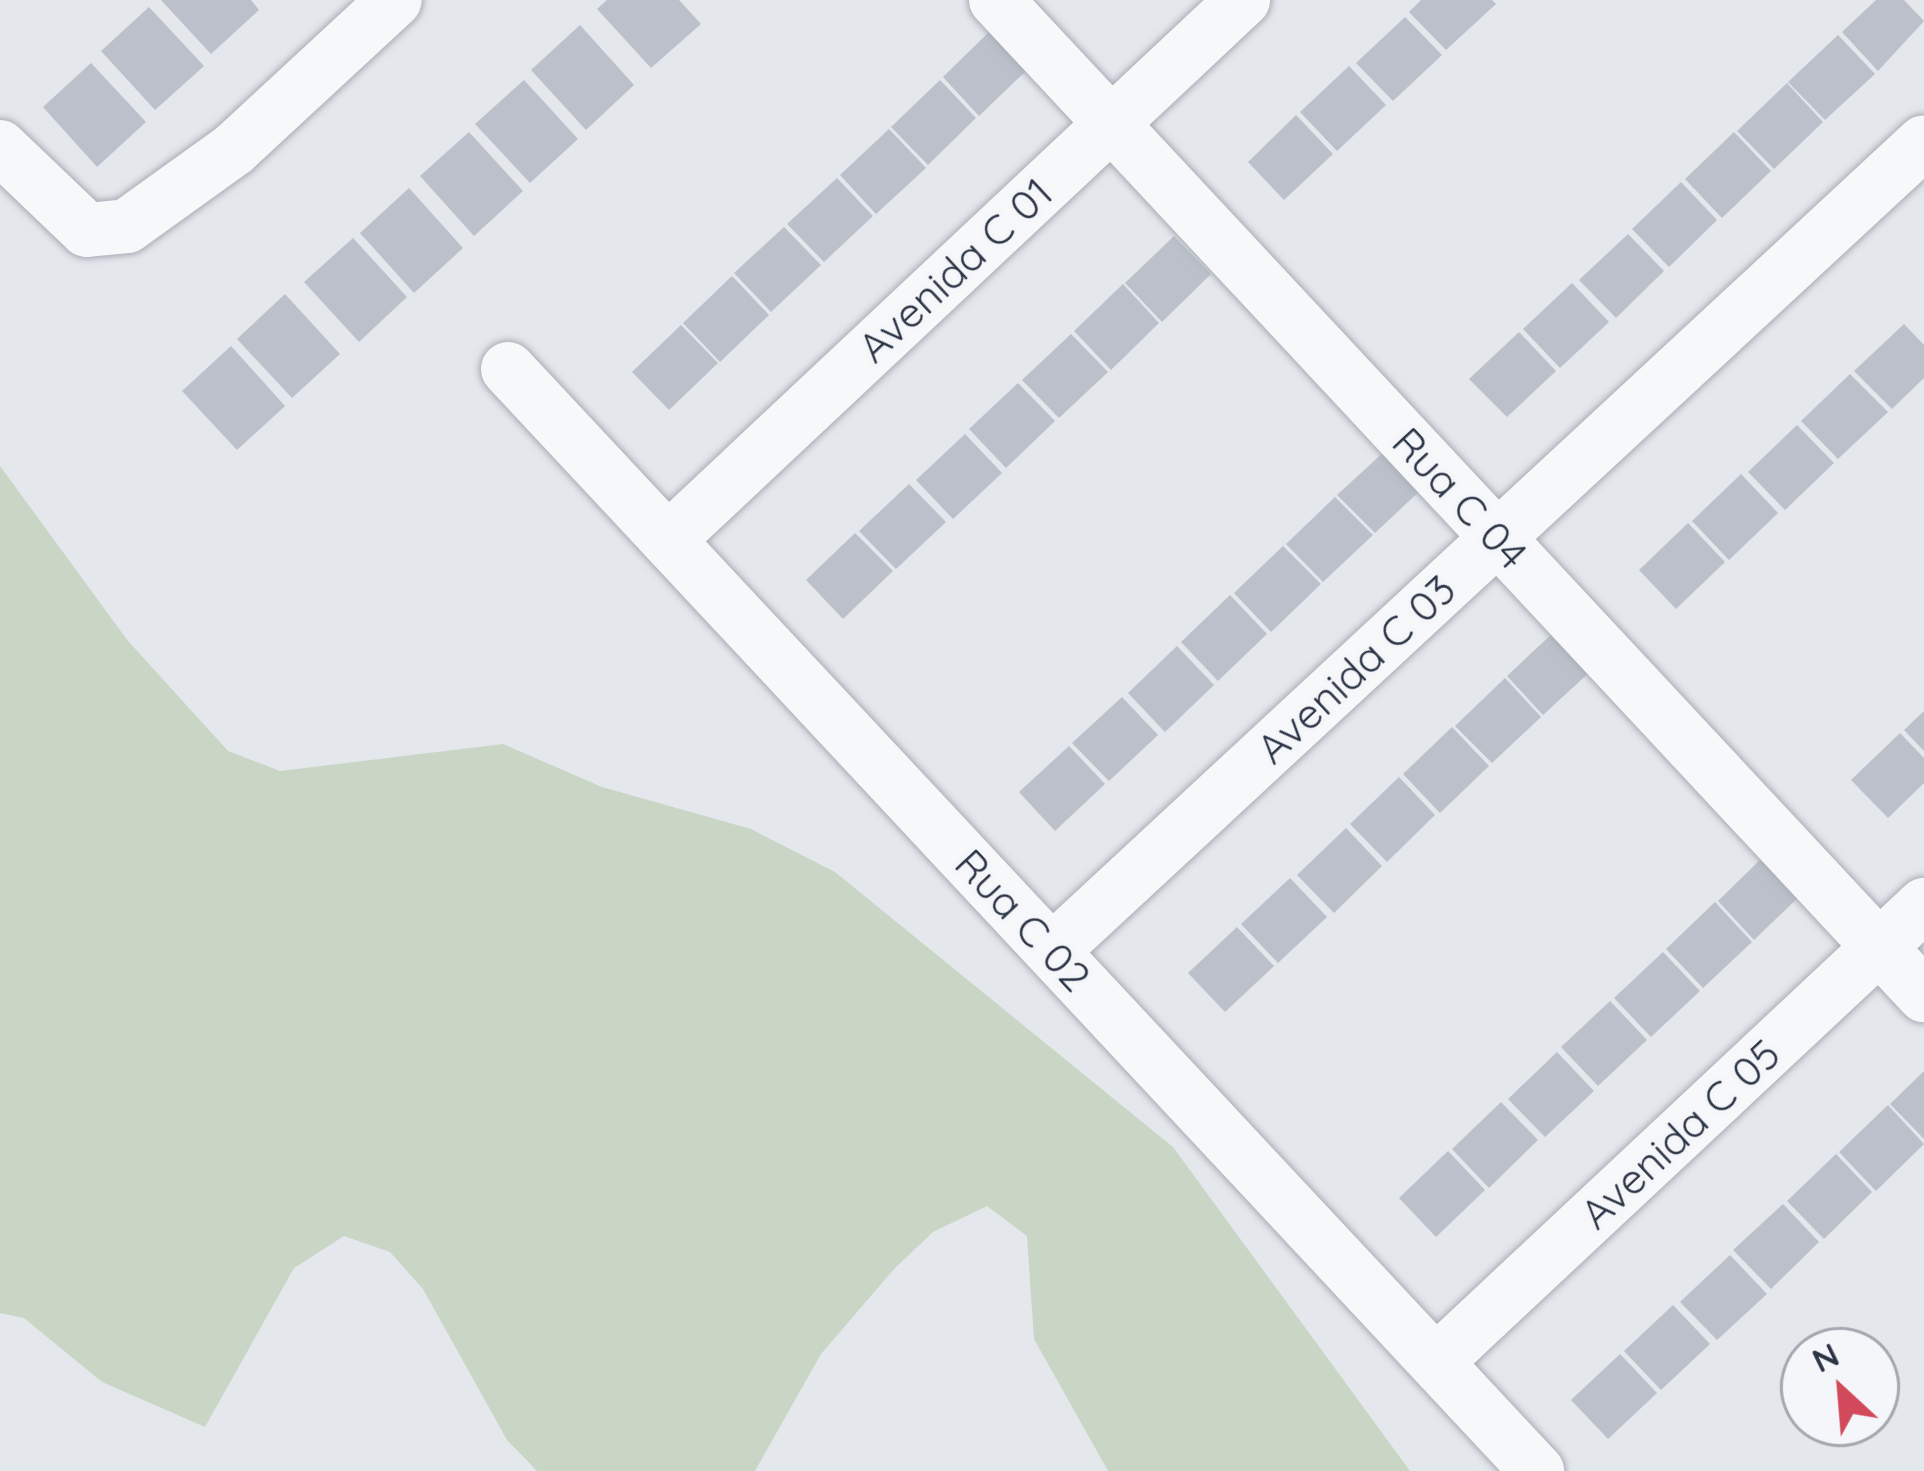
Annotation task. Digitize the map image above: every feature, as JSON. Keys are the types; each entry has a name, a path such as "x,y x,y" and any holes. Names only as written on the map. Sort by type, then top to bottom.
{"street":[{"path":"0,147 87,230 127,226 234,149 394,0"},
{"name":"Rua C 04","path":"996,0 1924,995"},
{"name":"Avenida C 01","path":"668,540 1243,0"},
{"name":"Avenida C 03","path":"1052,951 1924,142"},
{"name":"Rua C 02","path":"508,369 1537,1471"},
{"name":"Avenida C 05","path":"1436,1362 1924,905"}],"green space":[{"path":"0,466 128,641 228,751 280,771 503,744 602,787 751,829 835,872 1173,1147 1410,1471 1108,1471 1034,1339 1027,1236 987,1206 933,1232 894,1269 821,1354 755,1471 537,1471 507,1440 423,1289 390,1252 344,1236 294,1268 205,1427 102,1382 24,1318 0,1313"}],"building":[{"path":"161,0 251,0 259,10 211,54"},
{"path":"607,0 679,0 701,24 651,68 597,9"},
{"path":"1421,0 1492,0 1496,4 1446,50 1409,12"},
{"path":"1876,0 1904,0 1924,21 1878,71 1842,32"},
{"path":"149,7 204,66 155,110 101,51"},
{"path":"1405,17 1442,55 1393,101 1356,63"},
{"path":"580,25 634,85 586,130 531,70"},
{"path":"991,30 1029,68 979,116 943,77"},
{"path":"1838,35 1875,74 1825,120 1788,82"},
{"path":"91,63 146,122 97,167 43,107"},
{"path":"1349,66 1386,105 1337,151 1300,112"},
{"path":"524,80 578,139 530,183 475,124"},
{"path":"940,80 976,118 928,165 891,127"},
{"path":"1787,83 1823,122 1774,169 1737,131"},
{"path":"1296,115 1333,154 1284,200 1248,162"},
{"path":"889,129 926,168 876,214 840,175"},
{"path":"469,132 523,191 474,236 420,176"},
{"path":"1734,132 1771,171 1722,218 1685,179"},
{"path":"837,178 873,216 824,262 787,224"},
{"path":"1681,182 1717,220 1669,267 1632,229"},
{"path":"409,188 463,248 414,293 360,233"},
{"path":"784,227 821,265 771,312 734,273"},
{"path":"1628,234 1664,271 1616,318 1579,280"},
{"path":"1174,236 1211,274 1162,322 1125,283"},
{"path":"353,238 407,297 359,342 304,282"},
{"path":"732,276 769,315 720,362 683,323"},
{"path":"1572,283 1609,322 1560,368 1523,329"},
{"path":"1123,284 1159,323 1111,370 1074,331"},
{"path":"285,294 340,354 292,398 237,339"},
{"path":"1904,324 1924,345 1924,378 1892,409 1854,371"},
{"path":"681,325 718,363 669,410 632,372"},
{"path":"1519,332 1556,371 1507,417 1469,379"},
{"path":"1071,334 1108,372 1059,418 1022,380"},
{"path":"231,346 285,406 237,450 182,391"},
{"path":"1850,374 1888,412 1838,459 1801,421"},
{"path":"1018,383 1055,421 1006,468 969,429"},
{"path":"1797,425 1834,463 1785,510 1748,472"},
{"path":"965,434 1002,473 953,519 916,480"},
{"path":"1387,449 1424,487 1375,533 1337,495"},
{"path":"1741,474 1778,513 1729,560 1692,521"},
{"path":"909,484 946,522 896,569 859,531"},
{"path":"1335,497 1373,535 1323,582 1286,544"},
{"path":"1688,523 1725,562 1676,609 1639,570"},
{"path":"855,533 893,571 843,619 806,580"},
{"path":"1283,546 1321,584 1271,632 1234,593"},
{"path":"1230,595 1267,634 1218,681 1181,642"},
{"path":"1556,630 1593,669 1543,715 1507,676"},
{"path":"1177,646 1214,685 1165,732 1128,693"},
{"path":"1505,678 1541,717 1492,763 1455,726"},
{"path":"1122,697 1158,735 1109,781 1072,743"},
{"path":"1924,711 1924,751 1904,730"},
{"path":"1452,727 1489,766 1440,813 1403,774"},
{"path":"1900,733 1924,758 1924,783 1888,818 1851,780"},
{"path":"1069,746 1105,784 1055,831 1019,792"},
{"path":"1399,777 1435,815 1387,862 1350,824"},
{"path":"1346,828 1382,866 1334,913 1297,875"},
{"path":"1766,854 1804,892 1754,940 1718,901"},
{"path":"1290,878 1327,917 1278,963 1241,924"},
{"path":"1715,902 1752,942 1703,988 1666,949"},
{"path":"1237,927 1274,966 1225,1012 1188,973"},
{"path":"1663,952 1700,991 1651,1037 1614,998"},
{"path":"1610,1001 1647,1040 1598,1086 1561,1047"},
{"path":"1557,1052 1594,1091 1545,1137 1508,1099"},
{"path":"1924,1071 1924,1139 1890,1104"},
{"path":"1501,1102 1538,1140 1489,1188 1452,1149"},
{"path":"1888,1105 1924,1144 1876,1191 1839,1152"},
{"path":"1448,1151 1485,1190 1436,1237 1399,1198"},
{"path":"1836,1154 1872,1192 1824,1239 1787,1201"},
{"path":"1783,1204 1819,1242 1771,1289 1733,1250"},
{"path":"1730,1255 1767,1294 1717,1340 1680,1302"},
{"path":"1673,1305 1710,1344 1661,1390 1624,1351"},
{"path":"1620,1354 1657,1393 1608,1439 1571,1400"}]}
